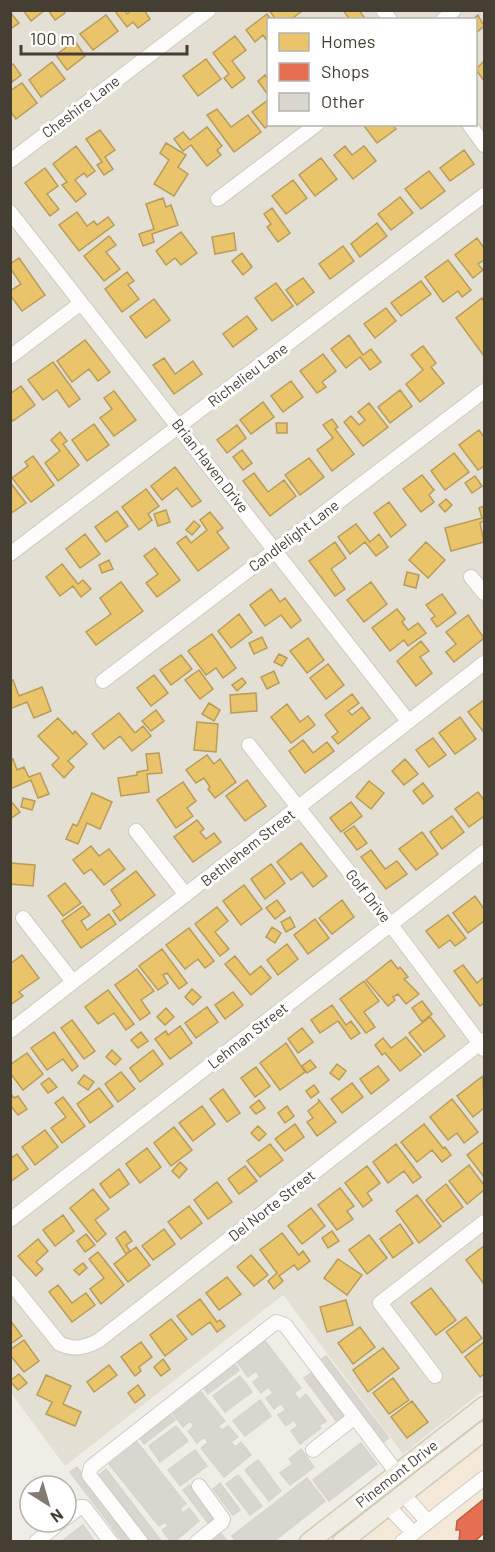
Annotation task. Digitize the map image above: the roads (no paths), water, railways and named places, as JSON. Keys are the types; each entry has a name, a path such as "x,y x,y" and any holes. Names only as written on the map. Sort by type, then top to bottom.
{"main road":[{"name":"Pinemont Drive","path":"309,1542 484,1406"},
{"name":"Pinemont Drive","path":"342,1542 484,1431"},
{"path":"360,1527 371,1506 396,1487 400,1481 397,1473"}],"street":[{"name":"Cheshire Lane","path":"10,161 208,10"},
{"path":"218,199 314,126"},
{"path":"470,126 484,145"},
{"name":"Richelieu Lane","path":"10,554 484,195"},
{"name":"Brian Haven Drive","path":"10,212 408,721"},
{"path":"10,357 81,303"},
{"name":"Candlelight Lane","path":"103,681 484,391"},
{"path":"471,577 484,593"},
{"name":"Bethlehem Street","path":"10,1031 484,663"},
{"name":"Golf Drive","path":"249,746 483,1044"},
{"path":"136,831 186,895"},
{"name":"Lehman Street","path":"10,1220 484,852"},
{"path":"23,918 74,982"},
{"name":"Del Norte Street","path":"10,1282 60,1344 71,1349 86,1348 483,1044"},
{"path":"435,1376 380,1303 484,1222"},
{"path":"141,1542 89,1475 91,1467 276,1322 285,1325 397,1473"},
{"path":"312,1450 355,1418"},
{"path":"388,1506 408,1537 484,1478"},
{"path":"197,1542 223,1519 199,1486"},
{"path":"403,1494 428,1522"},
{"path":"78,1509 84,1508 111,1542"}]}
